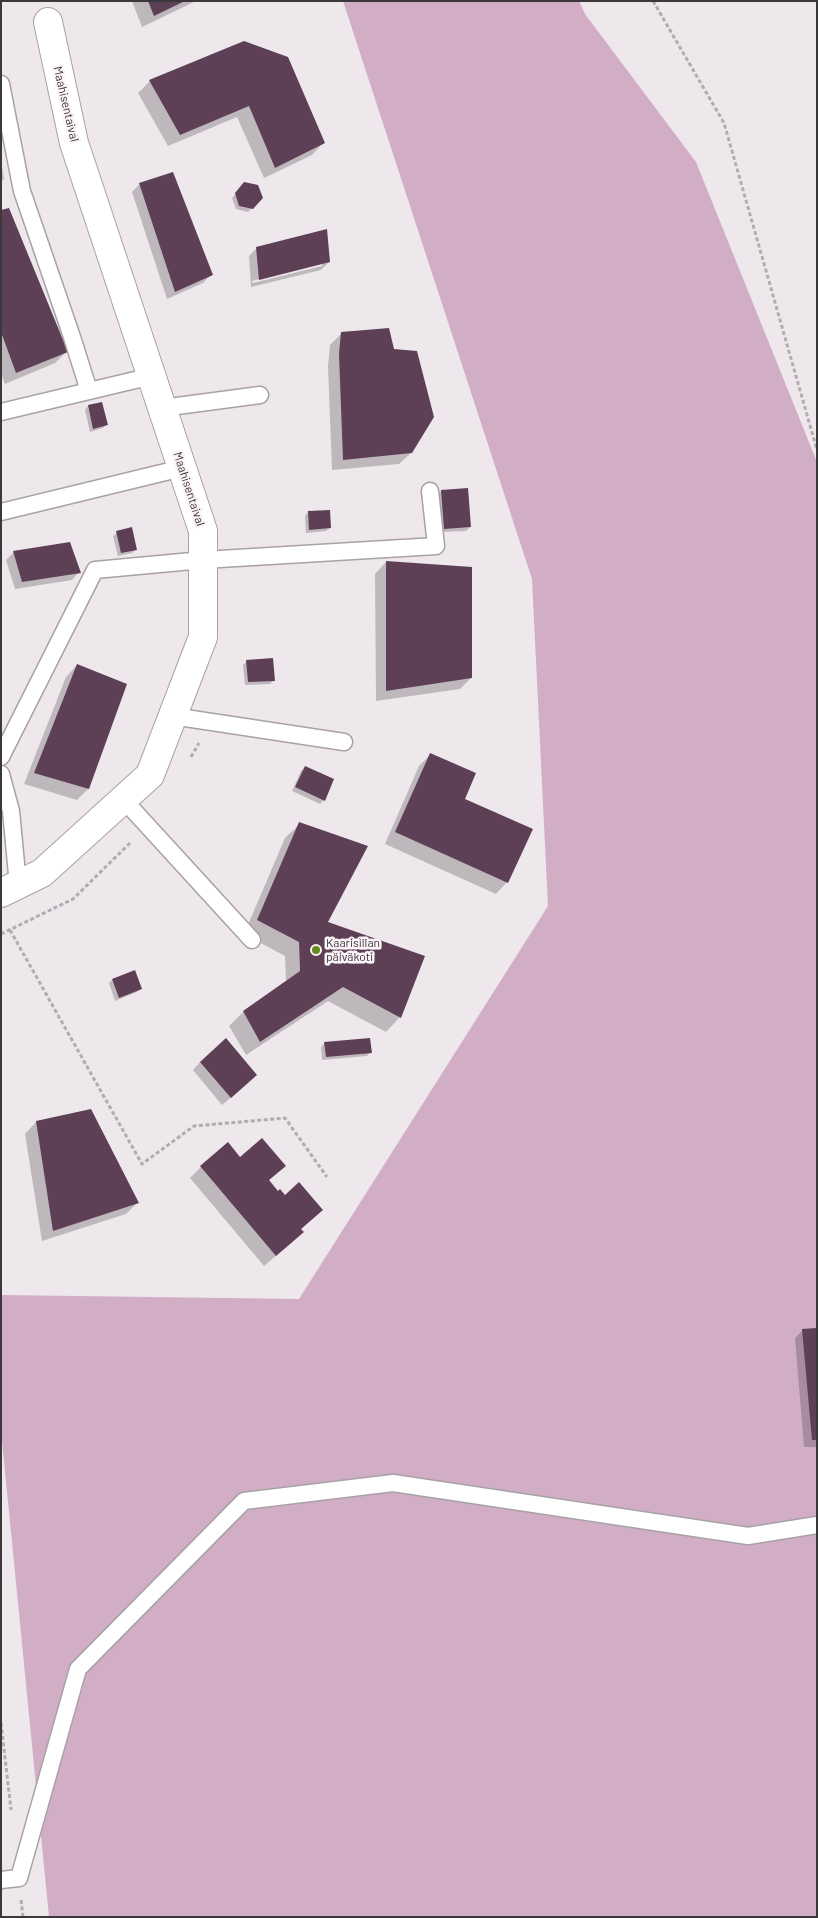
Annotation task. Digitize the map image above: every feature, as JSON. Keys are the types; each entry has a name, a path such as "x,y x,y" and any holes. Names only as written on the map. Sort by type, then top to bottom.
{"street":[{"name":"Maahisentaival","path":"9,889 42,873 150,775 203,637 203,530 74,144 48,22"}],"lane":[{"path":"1,84 22,191 72,337 88,391"},
{"path":"1,412 152,376"},
{"path":"162,408 260,395"},
{"path":"1,512 182,468"},
{"path":"1,758 95,570 203,560 436,546 430,492"},
{"path":"172,716 344,742"},
{"path":"1,774 11,811 9,889"},
{"path":"123,799 252,940"},
{"path":"1,1880 19,1878 78,1670 244,1501 393,1483 748,1536 817,1525"}],"path":[{"path":"653,1 724,123 817,450"},
{"path":"10,930 142,1164 194,1126 285,1118 327,1177"}],"shaded area":[{"path":"343,1 579,1 585,14 696,162 817,462 817,1917 49,1917 1,1431 1,1295 299,1299 548,906 532,579"}],"building":[{"path":"148,1 185,1 154,16"},
{"path":"244,41 288,57 325,143 275,168 249,106 180,135 149,80"},
{"path":"173,172 213,275 175,292 139,183"},
{"path":"244,182 258,185 263,198 253,209 239,206 235,193"},
{"path":"9,208 68,352 16,373 1,332 1,210"},
{"path":"327,229 330,262 259,280 256,247"},
{"path":"389,328 394,349 417,351 434,417 412,453 343,460 339,354 341,332"},
{"path":"102,402 108,425 93,429 88,405"},
{"path":"468,488 471,527 444,529 441,490"},
{"path":"330,510 331,528 309,530 308,511"},
{"path":"132,527 137,550 121,553 116,531"},
{"path":"70,542 81,573 22,582 13,551"},
{"path":"386,561 472,567 472,678 386,691"},
{"path":"273,658 275,681 248,682 246,660"},
{"path":"77,664 127,684 89,789 34,773"},
{"path":"430,753 476,773 465,799 533,829 508,883 395,832"},
{"path":"305,766 334,779 325,801 295,787"},
{"path":"299,822 368,846 328,922 425,956 401,1018 343,987 260,1042 243,1011 300,971 299,942 257,920"},
{"path":"135,970 142,989 119,998 112,979"},
{"path":"226,1038 257,1075 231,1098 200,1062"},
{"path":"370,1038 372,1053 326,1057 324,1042"},
{"path":"91,1109 139,1203 53,1231 36,1121"},
{"path":"262,1138 286,1166 269,1180 278,1191 280,1189 285,1195 299,1182 323,1210 301,1229 304,1232 276,1256 200,1166 228,1142 240,1157"},
{"path":"817,1328 817,1440 812,1440 802,1329"}],"place":[{"name":"Kaarisillan päiväkoti","path":"316,950"}]}
